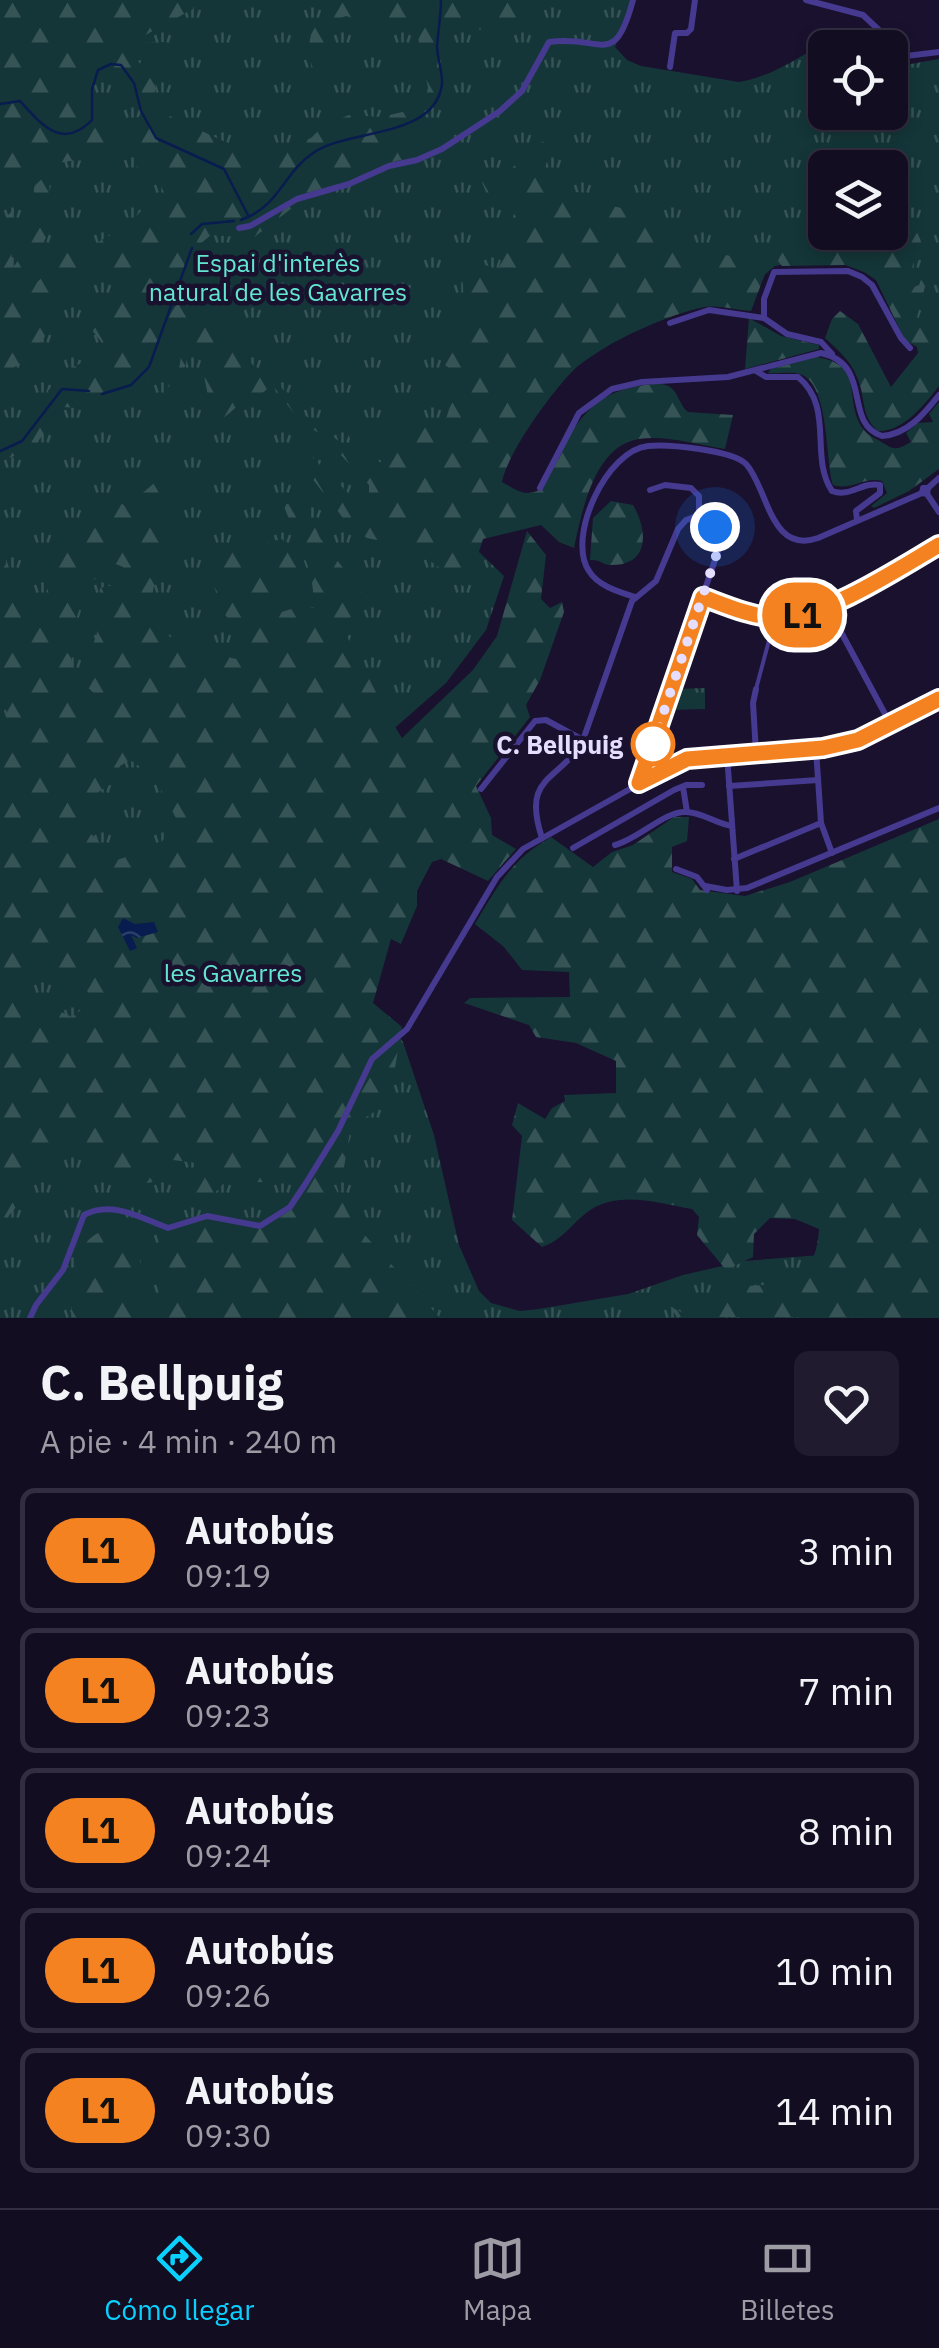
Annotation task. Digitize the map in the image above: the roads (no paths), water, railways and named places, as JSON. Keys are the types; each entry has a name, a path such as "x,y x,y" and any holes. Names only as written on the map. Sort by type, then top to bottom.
{"street":[{"path":"670,67 676,33 691,29 695,0"},
{"path":"806,0 863,15 879,30"},
{"path":"240,228 297,199 442,149 522,91 549,42 617,42 633,1"},
{"path":"908,57 939,52"},
{"path":"764,318 764,299 774,272 848,271 872,284 910,348"},
{"path":"670,324 709,310 764,318 788,334 821,342 852,374 863,421 878,435 888,436 907,428 939,395"},
{"path":"540,488 579,413 612,389 642,382 719,379 812,352 833,356"},
{"path":"755,371 766,377 798,377 805,383 821,417 826,476 832,491 845,494 880,485 880,494 856,511 857,520"},
{"path":"635,597 594,577 586,568 584,550 588,519 604,477 623,456 637,449 660,446 726,453 738,458 749,469 774,521 801,541 818,538 926,492 939,478"},
{"path":"650,490 664,485 691,488 700,496 700,515"},
{"path":"926,492 939,512"},
{"path":"542,838 536,808 540,786 570,760 583,740 635,597 656,581 678,528 700,515"},
{"path":"639,783 719,539 715,527 700,515"},
{"path":"703,597 775,618 797,616 827,606 939,545"},
{"path":"827,606 890,725"},
{"path":"756,753 753,703 775,618"},
{"path":"30,1318 63,1270 84,1215 92,1210 137,1214 168,1228 207,1216 260,1226 290,1206 338,1130 372,1059 407,1028 497,877 514,857 680,761 816,748 858,740 939,699"},
{"path":"480,789 535,721 546,720 583,740"},
{"path":"816,748 821,823 832,853"},
{"path":"727,755 736,890"},
{"path":"729,786 818,780"},
{"path":"573,848 684,787 702,785"},
{"path":"684,787 686,812"},
{"path":"676,870 696,877 706,888 736,890 939,808"},
{"path":"615,845 631,841 667,817 686,812 732,826"},
{"path":"734,859 821,823"}],"water":[{"path":"123,918 135,924 154,922 158,932 137,938 131,935 137,948 130,951 118,927"}],"waterway":[{"path":"241,220 273,198 313,153 347,139 408,123 436,102 442,84 437,46 441,0"},
{"path":"0,104 20,101 53,131 71,133 92,120 92,89 98,70 111,64 121,65 134,83 141,111 156,138 224,169 249,217"},
{"path":"191,234 202,224 234,221"},
{"path":"102,394 131,385 149,367 192,248"},
{"path":"0,451 22,441 62,389 89,391"}],"place":[{"name":"C. Bellpuig","path":"653,744"}],"park label":[{"name":"Espai d'interès natural de les Gavarres","path":"278,276"},
{"name":"les Gavarres","path":"233,972"}]}
